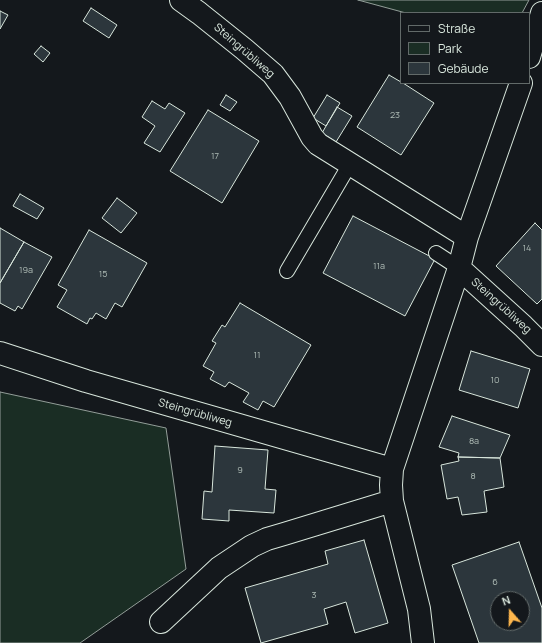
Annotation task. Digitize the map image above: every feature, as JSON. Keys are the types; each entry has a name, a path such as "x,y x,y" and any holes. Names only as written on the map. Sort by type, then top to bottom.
{"street":[{"name":"Steingrübliweg","path":"181,0 244,49 273,74 290,97 312,137 318,144 467,238"},
{"path":"530,54 542,13"},
{"name":"Steingrübliweg","path":"423,643 419,609 392,501 392,470 459,268 467,238 521,84"},
{"name":"Steingrübliweg","path":"459,268 542,344"},
{"name":"Steingrübliweg","path":"0,353 86,381 392,470"},
{"path":"161,622 219,568 252,546 266,539 392,501"}],"lane":[{"path":"288,271 350,164"},
{"path":"436,253 459,268"}],"green space":[{"path":"358,0 529,0 523,12 402,12"},
{"path":"0,392 166,428 186,569 80,643 0,643"}],"building":[{"path":"91,8 117,25 109,38 83,21"},
{"path":"0,11 8,15 0,29"},
{"path":"41,46 50,53 43,62 34,54"},
{"path":"389,75 400,81 400,84 405,84 434,103 401,155 357,127"},
{"path":"226,95 237,102 230,111 220,105"},
{"path":"327,95 340,103 326,126 313,118"},
{"path":"152,101 165,109 169,103 185,113 160,152 144,143 155,126 142,117"},
{"path":"337,107 352,116 336,142 322,133"},
{"path":"208,110 259,141 222,203 170,171"},
{"path":"20,194 44,208 37,219 13,206"},
{"path":"117,198 137,213 121,233 102,218"},
{"path":"353,216 435,259 405,316 323,273"},
{"path":"535,223 542,230 542,299 537,304 496,266"},
{"path":"0,228 24,242 0,283"},
{"path":"89,230 147,263 122,307 115,303 106,319 96,313 92,319 90,318 87,324 57,307 67,290 58,285"},
{"path":"24,242 52,257 22,309 18,306 15,311 0,303 0,283"},
{"path":"240,303 311,345 274,407 263,401 258,410 243,402 249,393 229,382 225,387 210,379 214,372 203,366 216,343 212,341 222,325 225,327"},
{"path":"471,351 530,369 518,408 459,390"},
{"path":"452,416 510,435 500,458 458,457 459,453 439,447"},
{"path":"215,446 268,450 265,489 276,490 274,513 229,510 229,521 202,519 204,491 212,492"},
{"path":"458,457 500,458 504,487 484,491 487,512 462,515 458,497 447,499 441,465 459,461"},
{"path":"364,540 388,623 355,633 346,602 324,609 328,624 261,643 245,588 328,564 325,551"},
{"path":"519,542 542,608 542,643 479,643 452,565"}]}
